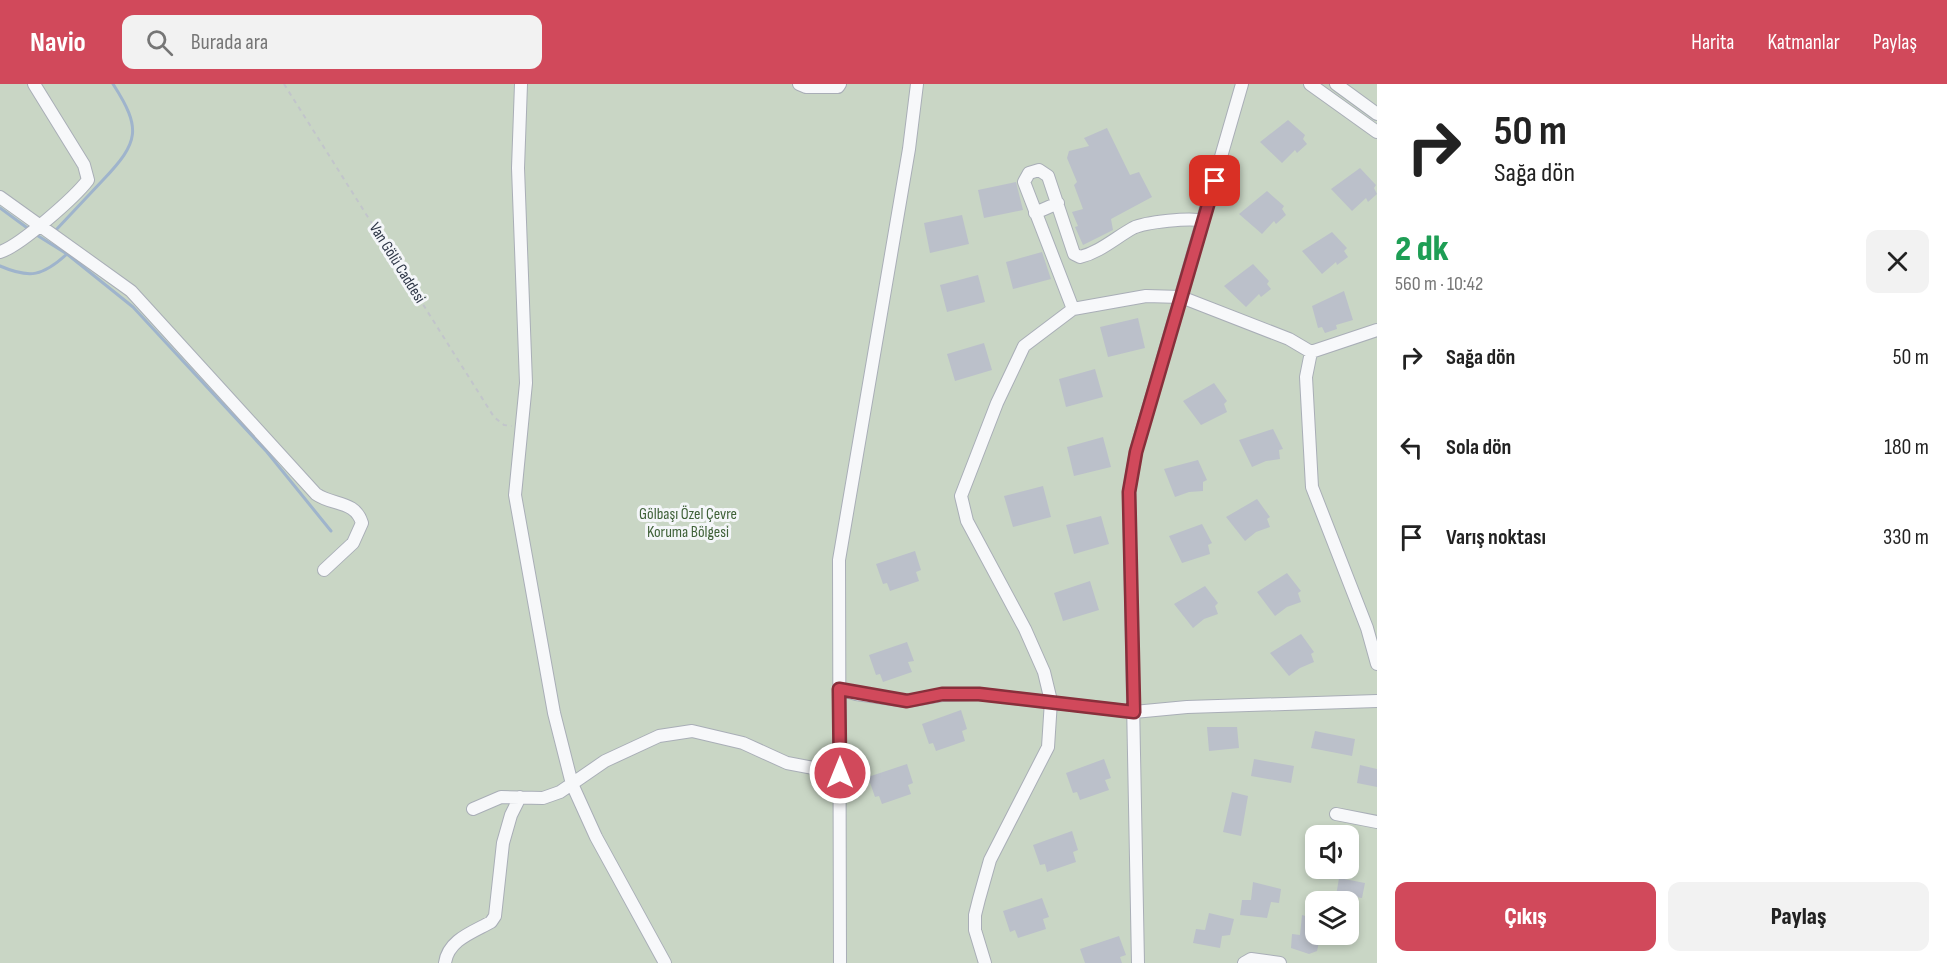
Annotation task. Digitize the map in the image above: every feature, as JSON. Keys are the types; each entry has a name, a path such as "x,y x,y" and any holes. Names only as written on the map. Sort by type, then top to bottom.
{"street":[{"path":"0,252 41,232 88,180 84,165 34,84"},
{"path":"521,84 518,168 526,383 515,495 554,713 572,784 596,837 665,963"},
{"path":"799,84 806,87 838,87 840,84"},
{"path":"840,963 839,560 907,161 917,84"},
{"path":"1138,963 1129,492 1136,452 1242,84"},
{"path":"1239,100 1250,84"},
{"path":"1310,84 1377,132"},
{"path":"1336,84 1377,114"},
{"path":"1073,309 1024,182 1026,175 1032,171 1046,173 1074,254 1080,257 1108,245 1135,227 1193,219 1203,221"},
{"path":"0,197 41,232 116,279 144,304 316,494 322,498 345,503 356,511 362,523 358,536 324,570"},
{"path":"1035,213 1058,203"},
{"path":"985,963 975,930 975,915 990,860 1048,747 1051,701 1044,672 1025,629 967,521 962,496 997,403 1024,346 1073,309 1136,297 1181,297 1289,339 1311,352 1377,330"},
{"path":"1311,352 1305,377 1312,487 1367,628 1377,664"},
{"path":"839,689 907,701 959,693 1051,701 1134,712 1187,707 1377,701"},
{"path":"473,809 501,797 543,798 560,792 605,760 659,736 692,731 743,743 787,763 840,773"},
{"path":"445,963 448,951 455,942 491,922 495,916 503,843 511,815 520,797"},
{"path":"1336,814 1377,822"},
{"path":"1244,963 1251,959 1280,963"}],"path":[{"name":"Van Gölü Caddesi","path":"284,84 494,417 504,425 520,427"}],"green space":[{"name":"Gölbaşı Özel Çevre Koruma Bölgesi","path":"0,84 1377,84 1377,963 0,963"}],"building":[{"path":"1288,120 1305,135 1303,139 1307,144 1297,153 1295,150 1282,163 1260,142"},
{"path":"1107,128 1130,175 1139,172 1152,197 1111,219 1113,230 1083,245 1075,227 1078,226 1072,212 1083,209 1074,185 1077,182 1067,158 1069,151 1089,146 1084,138"},
{"path":"1360,168 1376,185 1374,188 1377,194 1368,202 1366,198 1352,211 1331,189"},
{"path":"1016,182 1023,210 984,218 978,190"},
{"path":"1267,191 1284,206 1282,209 1286,215 1276,224 1274,221 1262,234 1239,214"},
{"path":"962,215 969,244 930,253 924,223"},
{"path":"1332,232 1347,248 1344,251 1348,257 1337,265 1336,262 1322,274 1302,251"},
{"path":"1042,252 1051,279 1013,289 1006,262"},
{"path":"1253,264 1269,281 1267,284 1271,289 1261,297 1259,294 1246,307 1224,286"},
{"path":"978,275 985,302 947,312 940,285"},
{"path":"1344,291 1353,320 1336,325 1337,329 1325,333 1322,327 1318,328 1312,306"},
{"path":"1138,318 1145,348 1108,357 1100,327"},
{"path":"984,343 992,370 955,381 947,354"},
{"path":"1095,369 1103,397 1066,407 1059,379"},
{"path":"1214,383 1227,401 1224,404 1227,412 1201,425 1183,401"},
{"path":"1273,429 1283,449 1279,450 1280,459 1266,461 1252,467 1239,440"},
{"path":"1103,437 1111,467 1074,476 1067,447"},
{"path":"1198,460 1207,480 1203,482 1203,491 1189,492 1175,497 1164,469"},
{"path":"1043,486 1051,517 1013,527 1004,496"},
{"path":"1257,499 1270,517 1267,519 1270,527 1256,532 1245,541 1226,517"},
{"path":"1101,516 1109,544 1074,554 1066,525"},
{"path":"1202,524 1212,543 1208,545 1210,554 1182,563 1169,536"},
{"path":"915,551 921,570 916,572 919,581 890,591 887,583 883,584 876,564"},
{"path":"1287,573 1301,591 1298,593 1301,602 1287,607 1275,616 1257,592"},
{"path":"1090,581 1099,610 1063,621 1054,593"},
{"path":"1205,586 1218,603 1215,606 1218,614 1204,619 1193,628 1174,604"},
{"path":"1301,634 1314,652 1311,654 1314,662 1289,676 1270,653"},
{"path":"907,642 914,661 908,662 912,672 883,682 880,674 876,675 869,655"},
{"path":"961,710 967,729 962,731 965,741 936,751 933,743 929,744 922,724"},
{"path":"1207,727 1237,727 1239,748 1209,751"},
{"path":"1315,731 1355,739 1352,756 1311,748"},
{"path":"1104,759 1111,778 1105,780 1109,790 1080,800 1077,792 1073,793 1066,773"},
{"path":"1254,759 1294,766 1291,783 1251,776"},
{"path":"907,764 913,783 908,785 911,794 882,804 879,796 875,797 868,777"},
{"path":"1360,765 1377,769 1377,787 1357,783"},
{"path":"1232,792 1248,796 1241,836 1223,832"},
{"path":"1072,831 1078,850 1073,852 1076,862 1047,872 1045,864 1040,865 1033,845"},
{"path":"1339,879 1365,883 1362,898 1359,898 1359,891 1337,891"},
{"path":"1253,882 1281,889 1279,903 1271,902 1267,918 1240,915 1242,900 1251,900"},
{"path":"1042,898 1049,917 1043,919 1046,929 1018,938 1015,930 1010,932 1003,911"},
{"path":"1209,913 1234,919 1230,935 1222,936 1220,948 1193,943 1196,929 1205,930"},
{"path":"1302,915 1305,916 1305,945 1318,945 1317,951 1309,954 1291,948 1292,934 1300,935"},
{"path":"1119,936 1126,955 1120,957 1122,963 1085,963 1080,949"}],"waterway":[{"path":"55,231 115,167 130,145 132,124 129,113 113,84"},
{"path":"0,208 30,230"},
{"path":"35,234 67,254 133,307 267,452 331,531"},
{"path":"0,266 20,273 36,273 51,267 67,254"}],"route":[{"path":"840,773 839,689 856,694 907,701 959,693 1043,700 1134,712 1129,492 1136,452 1215,181"}]}
